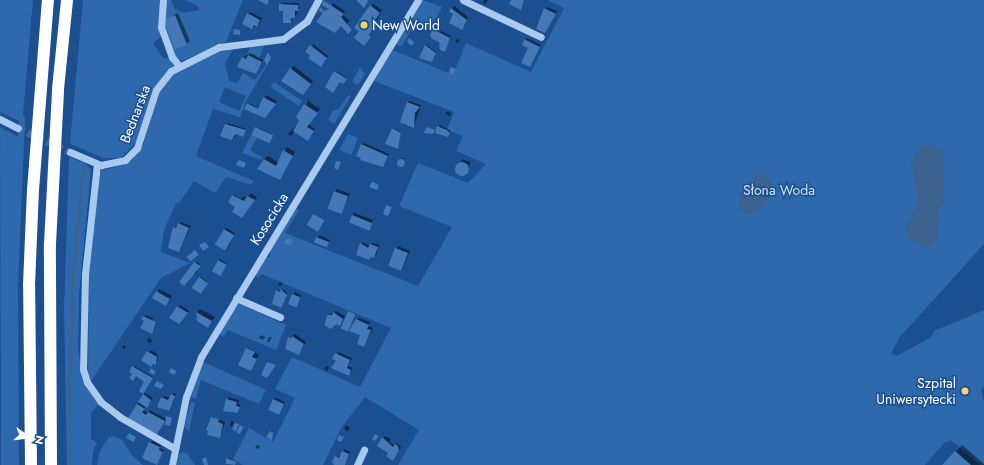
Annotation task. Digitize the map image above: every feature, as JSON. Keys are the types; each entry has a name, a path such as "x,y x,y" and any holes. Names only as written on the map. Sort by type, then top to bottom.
{"highway":[{"path":"31,465 29,293 33,190 48,0"},
{"path":"51,465 52,201 58,90 67,0"}],"street":[{"path":"163,0 161,27 172,57 179,66"},
{"name":"Bednarska","path":"70,152 97,164 107,166 117,163 131,155 141,137 157,88 179,66 220,47 283,39 307,21 318,0"},
{"name":"Kosocicka","path":"172,465 174,448 193,375 201,357 418,0"},
{"path":"463,0 541,37"},
{"path":"0,119 18,128"},
{"path":"97,164 85,275 83,369 87,382 101,402 120,417 174,448"},
{"path":"236,298 280,318"},
{"path":"357,465 364,450"}],"green space":[{"path":"0,0 33,0 23,114 25,118 18,287 19,465 1,465 0,127 18,137 19,121 0,112"},
{"path":"83,0 160,0 162,35 153,43 163,58 170,58 174,66 168,70 136,142 121,158 104,158 70,144"},
{"path":"164,0 171,0 175,9 184,13 199,10 198,6 185,0 243,0 226,42 182,61 176,59 163,24"},
{"path":"423,0 442,7 429,30 411,19"},
{"name":"Słona Woda","path":"547,0 984,0 984,244 899,338 891,354 897,356 931,337 934,331 984,310 984,386 981,390 984,402 984,465 980,465 951,440 944,443 925,465 398,465 419,430 365,397 341,428 323,465 243,465 233,459 249,428 273,442 295,398 275,389 292,357 360,387 391,328 261,274 258,278 255,275 265,257 270,257 270,250 295,208 299,210 285,233 418,286 452,227 399,206 418,163 468,183 486,164 456,151 463,136 447,130 454,112 374,81 393,50 453,75 466,43 531,72 564,8"},
{"path":"408,24 413,27 401,47 396,44"},
{"path":"264,46 259,59 254,53 253,56 247,54 250,47"},
{"path":"234,48 225,63 229,81 237,83 243,73 255,80 272,57 246,101 240,117 213,109 196,156 254,181 251,185 226,177 215,193 194,181 179,203 176,203 164,230 161,252 190,263 161,278 91,381 88,369 89,276 99,175 101,171 128,163 136,155 143,145 154,102 170,76 217,50","holes":["225,87 246,96 239,111 219,102"]},
{"path":"360,67 365,74 358,85 352,82"},
{"path":"274,82 302,101 299,106 271,87"},
{"path":"348,95 351,96 334,124 328,120 333,111 339,109"},
{"path":"348,134 358,138 351,155 339,150"},
{"path":"251,135 257,138 250,150 263,158 262,160 242,153"},
{"path":"69,157 84,163 91,169 79,295 78,348 83,381 99,404 91,413 91,439 97,442 93,451 92,465 67,465 64,309"},
{"path":"240,304 286,325 276,350 228,330 223,337 219,333 235,307"},
{"path":"203,362 266,390 259,404 201,380 196,399 191,397"},
{"path":"191,402 195,402 189,432 184,426"},
{"path":"113,436 122,440 132,455 143,465 97,465 100,451 109,437"},
{"path":"182,452 187,453 195,465 177,465 179,455"}],"shaded area":[{"path":"927,145 933,145 942,151 944,181 944,203 939,209 940,224 937,239 928,249 909,240 904,228 915,209 918,197 911,163 916,153"},
{"path":"758,174 763,174 771,180 774,187 773,195 756,213 746,214 739,207 740,196"}],"building":[{"path":"258,0 269,0 267,5"},
{"path":"323,0 344,14 341,17 352,30 348,34 341,26 335,33 316,22 323,13 319,11 320,7 324,11 329,9 322,5"},
{"path":"356,0 367,0 368,1 364,8"},
{"path":"511,0 524,0 521,10 509,4"},
{"path":"279,4 298,5 298,11 295,11 295,18 291,18 291,23 283,23 283,11 279,11"},
{"path":"370,5 380,13 374,22 375,25 369,35 371,37 364,46 354,38 359,31 354,28"},
{"path":"451,8 467,20 462,30 449,23 453,14 449,12"},
{"path":"544,8 556,14 545,33 536,29"},
{"path":"247,13 260,20 257,27 254,25 252,29 242,24"},
{"path":"175,15 187,45 175,50 163,20"},
{"path":"234,29 240,30 240,35 233,34"},
{"path":"433,29 450,38 445,52 440,50 439,42 432,39 430,35"},
{"path":"409,38 414,42 412,46 407,42"},
{"path":"524,39 540,47 530,67 521,63 528,48 522,45"},
{"path":"310,45 327,58 321,67 308,58 310,55 305,52"},
{"path":"425,45 436,53 432,62 419,58"},
{"path":"268,52 271,58 267,65 264,60"},
{"path":"248,55 262,62 256,74 237,67 242,57 246,59"},
{"path":"451,67 456,69 453,75 448,73"},
{"path":"290,68 311,84 303,95 281,81"},
{"path":"334,71 347,79 343,84 340,82 333,93 325,87"},
{"path":"263,97 276,104 265,118 244,109 247,103 258,109"},
{"path":"407,102 420,107 415,113 414,128 400,122"},
{"path":"304,104 318,113 307,127 314,131 308,141 293,131 299,121 296,117"},
{"path":"225,124 246,130 243,137 236,134 231,140 220,136"},
{"path":"437,126 447,130 450,133 448,137 435,133"},
{"path":"255,127 273,135 270,143 251,135"},
{"path":"427,127 435,130 433,134 424,133"},
{"path":"392,128 401,133 398,149 385,144"},
{"path":"361,144 388,156 383,167 360,160 361,158 356,156"},
{"path":"283,150 293,156 280,180 257,169 264,159 276,166"},
{"path":"399,159 403,159 405,163 403,167 399,167 397,165 397,161"},
{"path":"239,160 246,163 244,168 236,165"},
{"path":"336,161 341,162 338,170 334,168"},
{"path":"462,162 467,164 469,169 467,174 462,176 457,174 455,169 457,164"},
{"path":"372,182 379,185 377,190 369,187"},
{"path":"334,191 348,196 342,214 328,209"},
{"path":"232,195 244,201 247,196 255,200 242,218 232,212 235,207 228,202"},
{"path":"386,205 392,207 388,216 383,214"},
{"path":"313,214 324,220 318,232 307,225"},
{"path":"352,215 372,223 369,231 349,222"},
{"path":"178,223 189,228 179,252 168,248 173,227 176,228"},
{"path":"224,229 234,235 225,251 215,244"},
{"path":"316,237 329,242 327,248 314,243"},
{"path":"288,238 293,241 290,246 284,243"},
{"path":"205,242 209,247 203,251 199,245"},
{"path":"360,243 368,248 370,244 378,247 374,258 371,257 370,260 356,255"},
{"path":"395,248 408,253 401,271 388,266"},
{"path":"195,250 199,255 190,262 186,257"},
{"path":"218,260 227,265 220,276 212,271"},
{"path":"194,262 201,266 184,286 179,282"},
{"path":"199,277 208,283 201,294 192,288"},
{"path":"281,289 287,295 281,308 272,304 276,290 280,292"},
{"path":"156,291 170,299 166,306 152,298"},
{"path":"292,294 300,297 296,307 288,304"},
{"path":"177,306 188,313 179,324 169,318"},
{"path":"348,311 355,314 348,332 341,328"},
{"path":"196,312 212,321 208,328 197,321"},
{"path":"333,312 343,319 340,326 336,324 331,329 325,326 325,323 327,315 332,315"},
{"path":"143,316 156,322 152,334 140,328 144,321 141,319"},
{"path":"356,319 369,325 367,329 371,330 364,347 357,344 360,335 349,331"},
{"path":"292,336 304,344 299,355 285,349 288,337 291,338"},
{"path":"246,348 255,352 252,357 257,359 251,371 238,365"},
{"path":"147,351 157,357 156,365 153,364 151,367 141,360"},
{"path":"335,353 350,360 347,368 351,370 349,376 331,368 336,361 332,359"},
{"path":"267,362 276,365 267,378 261,375"},
{"path":"132,366 153,378 143,394 139,391 144,382 136,376 133,381 129,378 132,374 129,372"},
{"path":"151,368 156,372 154,375 149,372"},
{"path":"171,368 177,371 174,375 169,372"},
{"path":"157,381 164,385 161,389 154,386"},
{"path":"143,394 151,400 147,408 138,402"},
{"path":"171,394 175,396 169,411 157,407 161,397 168,400"},
{"path":"226,399 237,402 236,406 240,407 237,413 223,411"},
{"path":"273,399 284,404 279,415 268,410"},
{"path":"137,404 145,409 142,412 146,415 148,412 165,421 156,436 128,418"},
{"path":"166,416 172,418 170,426 165,425"},
{"path":"211,417 219,419 218,422 223,424 220,438 207,435 208,431 206,430"},
{"path":"235,423 239,424 236,431 232,429"},
{"path":"240,425 244,427 240,434 236,432"},
{"path":"270,431 273,433 272,441 266,437"},
{"path":"129,433 136,437 134,442 126,438"},
{"path":"375,434 379,436 375,441 372,439"},
{"path":"339,435 344,437 341,442 337,440"},
{"path":"382,437 393,447 395,444 398,446 399,450 393,461 386,456 388,453 377,446"},
{"path":"149,442 160,447 159,450 163,452 157,465 142,458"},
{"path":"342,451 349,454 345,465 334,465 332,462 335,456 339,458"},
{"path":"955,451 971,465 942,465"},
{"path":"206,457 208,465 204,465 202,459"},
{"path":"226,458 237,462 235,465 226,464"}],"waterway":[{"path":"70,465 69,376 73,272 83,167"}],"tunnel":[{"path":"18,128 70,152"}],"place":[{"name":"New World","path":"364,25"},
{"name":"Szpital Uniwersytecki","path":"965,391"}]}
